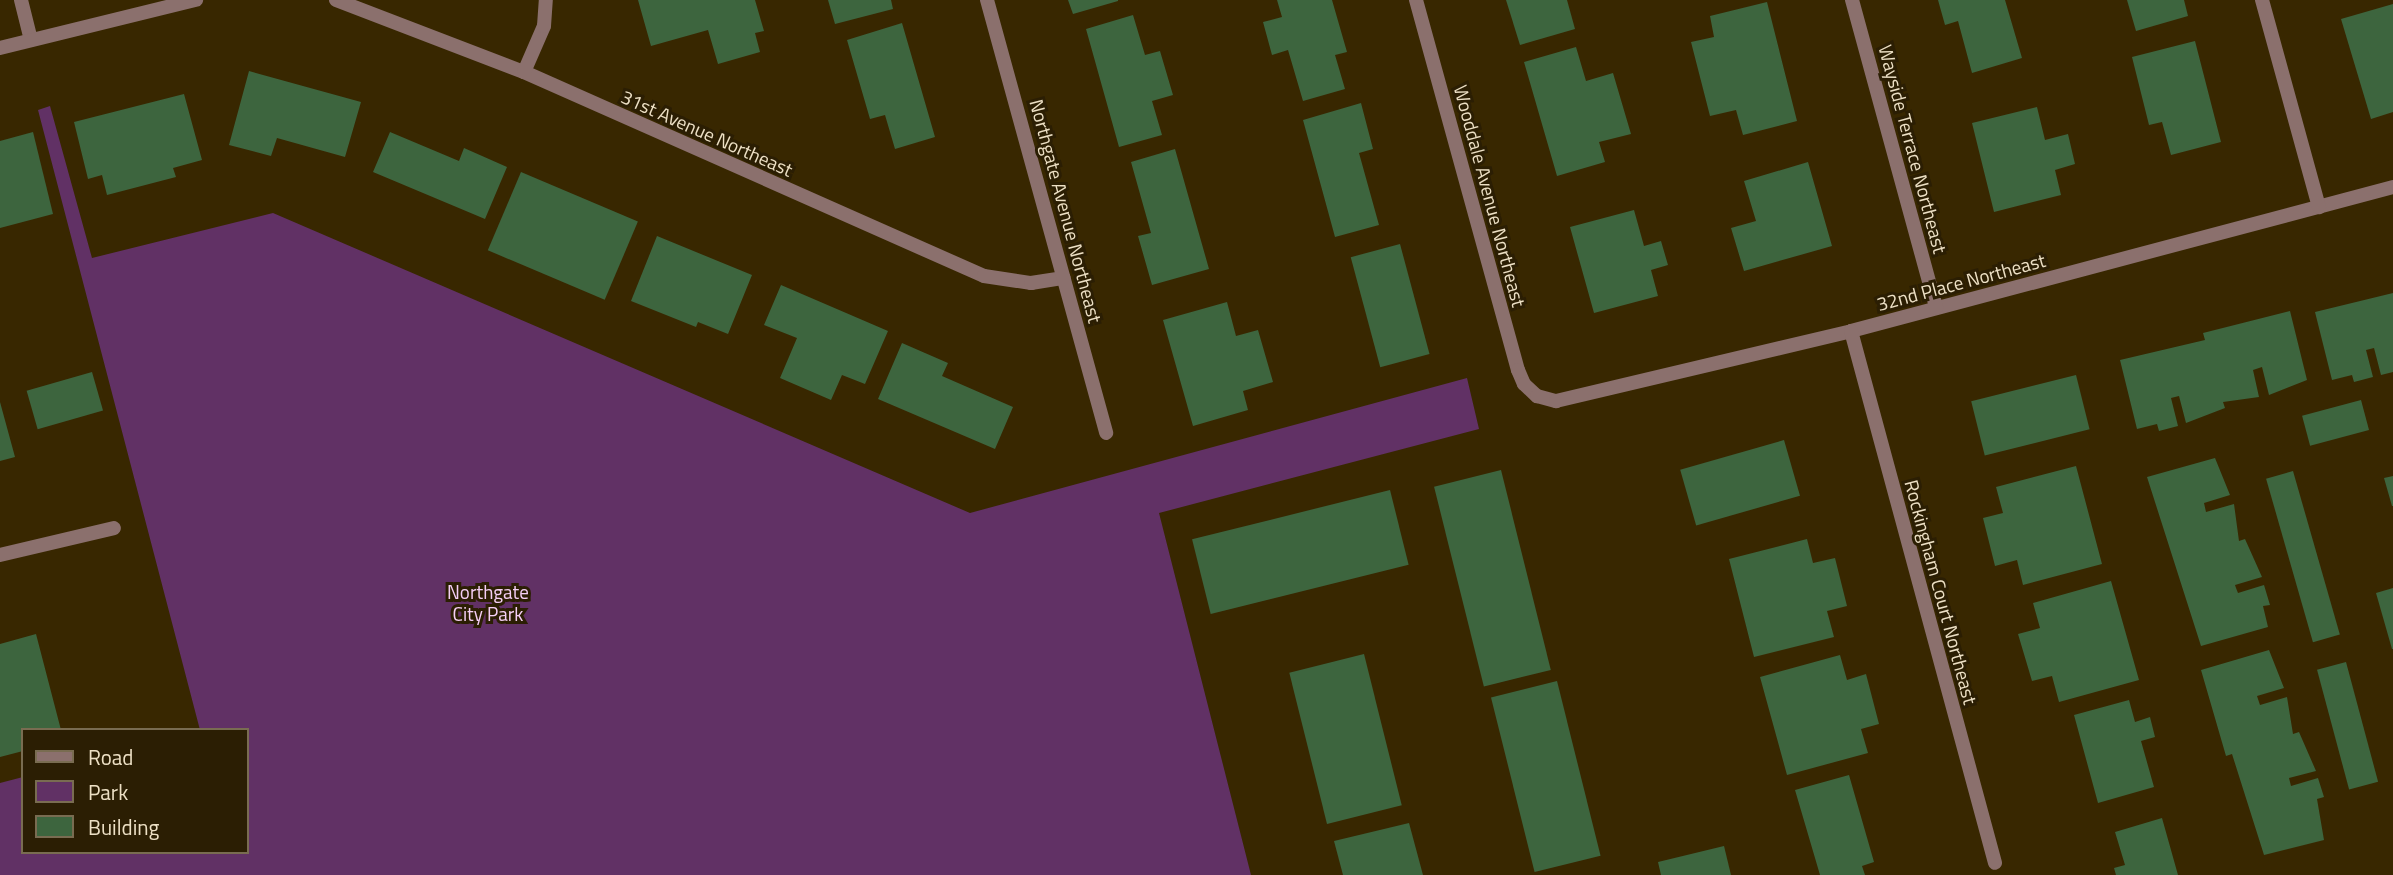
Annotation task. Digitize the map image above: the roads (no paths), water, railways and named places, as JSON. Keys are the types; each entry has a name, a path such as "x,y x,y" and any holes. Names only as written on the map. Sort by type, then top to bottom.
{"street":[{"path":"21,0 31,40"},
{"path":"0,48 196,0"},
{"name":"31st Avenue Northeast","path":"336,0 524,72 984,276 1031,283 1065,278"},
{"path":"524,72 544,26 546,0"},
{"name":"Northgate Avenue Northeast","path":"987,0 1106,433"},
{"name":"Wooddale Avenue Northeast","path":"1416,0 1518,370 1524,384 1537,396"},
{"name":"Wayside Terrace Northeast","path":"1852,0 1936,309"},
{"path":"2262,0 2319,207"},
{"name":"32nd Place Northeast","path":"1537,396 1556,401 1572,398 1851,331 2393,187"},
{"name":"Rockingham Court Northeast","path":"1851,331 1995,863"},
{"path":"0,555 114,528"}],"park label":[{"name":"Northgate City Park","path":"488,603"}]}
